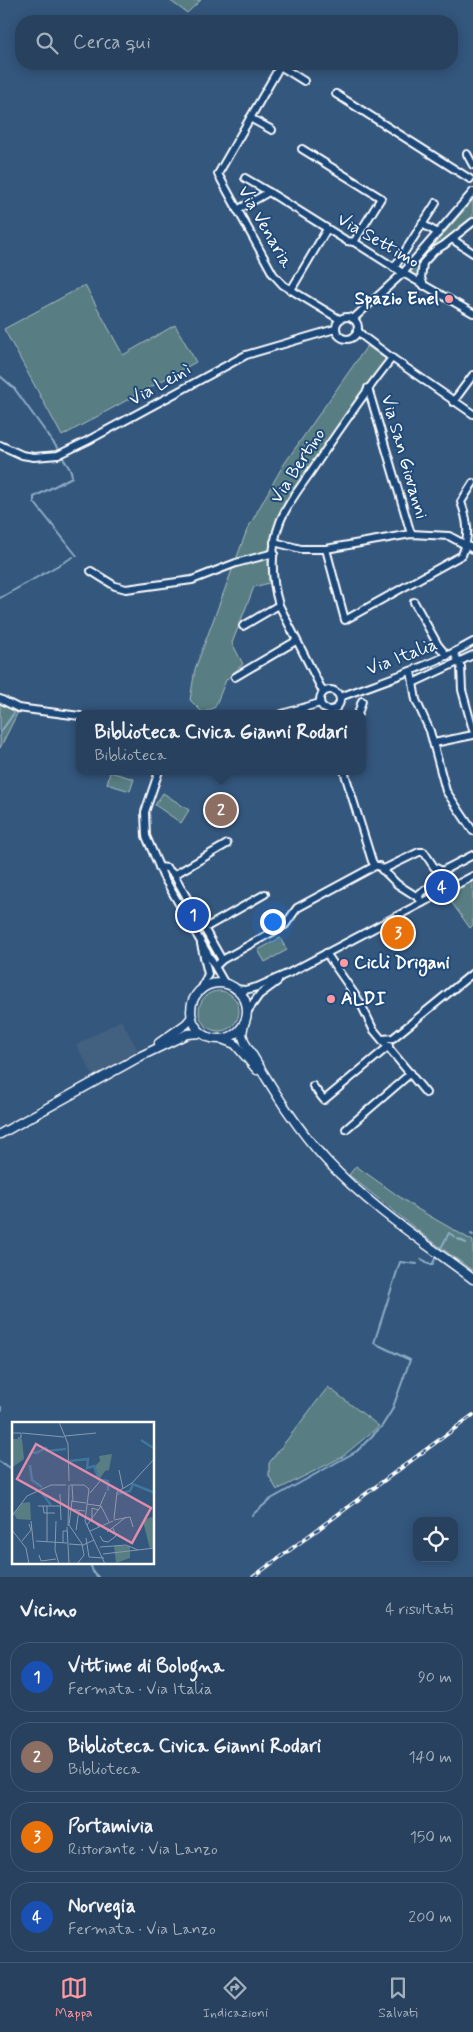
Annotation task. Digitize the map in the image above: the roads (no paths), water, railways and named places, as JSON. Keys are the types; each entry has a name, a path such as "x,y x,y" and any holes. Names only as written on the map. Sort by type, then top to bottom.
{"main road":[{"path":"275,1093 245,1043 242,1034 247,1012 245,1002 235,989 225,984 212,985 201,990 192,1005 192,1016 201,1033 214,1039 230,1042 238,1048 275,1093 313,1146 341,1175 386,1213 473,1278"},
{"path":"141,1056 186,1024 192,1016"},
{"path":"222,1039 235,1034 244,1023"},
{"path":"0,1134 141,1056 187,1034 201,1033"}],"street":[{"path":"272,130 250,118 278,70"},
{"path":"286,70 304,81"},
{"path":"336,94 472,178 470,187 473,191 438,233 403,273 354,319"},
{"name":"Via Venaria","path":"250,118 218,174 273,274 291,290 339,319"},
{"path":"302,149 381,198 354,242"},
{"path":"467,154 473,165"},
{"name":"Via Settimo","path":"245,178 347,241 354,242 424,286 473,313"},
{"path":"237,210 269,192"},
{"path":"394,268 436,203"},
{"path":"424,286 421,278 423,263 434,251 473,222"},
{"path":"422,224 438,233"},
{"name":"Via Venaria","path":"291,290 327,229"},
{"path":"452,239 473,252"},
{"path":"348,316 354,319 357,324 356,333 348,339 342,338 335,330 339,319 348,316"},
{"name":"Via Leinì","path":"0,445 28,456 58,455 246,355 335,330"},
{"path":"356,333 453,402 473,414"},
{"name":"Via Bertino","path":"323,692 296,641 274,590 274,542 280,521 298,492 368,388 392,358"},
{"path":"453,402 473,375"},
{"name":"Via San Giovanni","path":"368,388 411,534"},
{"path":"326,549 345,620 462,555 466,545 468,527 460,502 473,483"},
{"path":"274,542 301,549 326,549 411,534 449,536 473,548"},
{"path":"91,571 115,586 126,589 192,580 236,563 274,553"},
{"path":"414,602 438,645 447,656"},
{"path":"243,626 279,605"},
{"path":"235,677 296,641"},
{"name":"Via Italia","path":"340,696 447,656 473,642"},
{"path":"454,653 461,667 462,690 473,730"},
{"name":"Via Italia","path":"413,683 473,654"},
{"path":"410,671 418,707 430,730 446,791 473,831"},
{"path":"325,710 320,703 320,697 323,692 332,690 340,696 340,702 337,708 332,710"},
{"path":"0,699 18,708 76,715"},
{"path":"359,710 362,701"},
{"path":"296,710 320,703"},
{"path":"434,744 473,735"},
{"path":"157,775 147,802 144,824 146,836 159,867 225,984"},
{"path":"345,775 375,866"},
{"path":"174,875 227,844"},
{"path":"382,870 419,852 424,852 437,870 446,870 473,855"},
{"path":"216,966 222,960 285,924 297,908 375,866 379,866 397,884 420,900"},
{"path":"159,867 167,868 174,875 222,960"},
{"path":"420,900 420,893 440,881 446,870"},
{"path":"235,989 251,989 289,973 420,900 473,876"},
{"path":"205,928 265,894"},
{"path":"198,936 208,968 207,979 201,990"},
{"path":"326,953 360,1002 370,1025 426,1093"},
{"path":"247,1012 259,995 289,973"},
{"path":"383,1039 393,1038 473,974"},
{"path":"313,1086 324,1100 389,1046"},
{"path":"346,1129 411,1074"}],"waterway":[{"path":"0,376 14,388 58,449"},
{"path":"63,458 71,471 72,477 34,497 34,502 77,556"},
{"path":"0,598 73,557"},
{"path":"0,733 14,713"},
{"path":"441,1248 449,1233 455,1237"},
{"path":"458,1239 466,1243"},
{"path":"421,1259 432,1265 436,1257"},
{"path":"252,1515 271,1499 357,1451 382,1426 392,1410 410,1360 374,1343 400,1262 417,1264"},
{"path":"0,1406 2,1409 0,1412"},
{"path":"0,1462 12,1469"},
{"path":"90,1564 93,1572 98,1577"}],"railway":[{"path":"253,1577 473,1415"}],"place":[{"name":"Spazio Enel","path":"449,299"},
{"name":"Biblioteca Civica Gianni Rodari","path":"221,810"},
{"name":"Norvegia","path":"442,887"},
{"name":"Vittime di Bologna","path":"193,915"},
{"name":"Portamivia","path":"398,933"},
{"name":"Cicli Drigani","path":"344,963"},
{"name":"ALDI","path":"331,999"}]}
